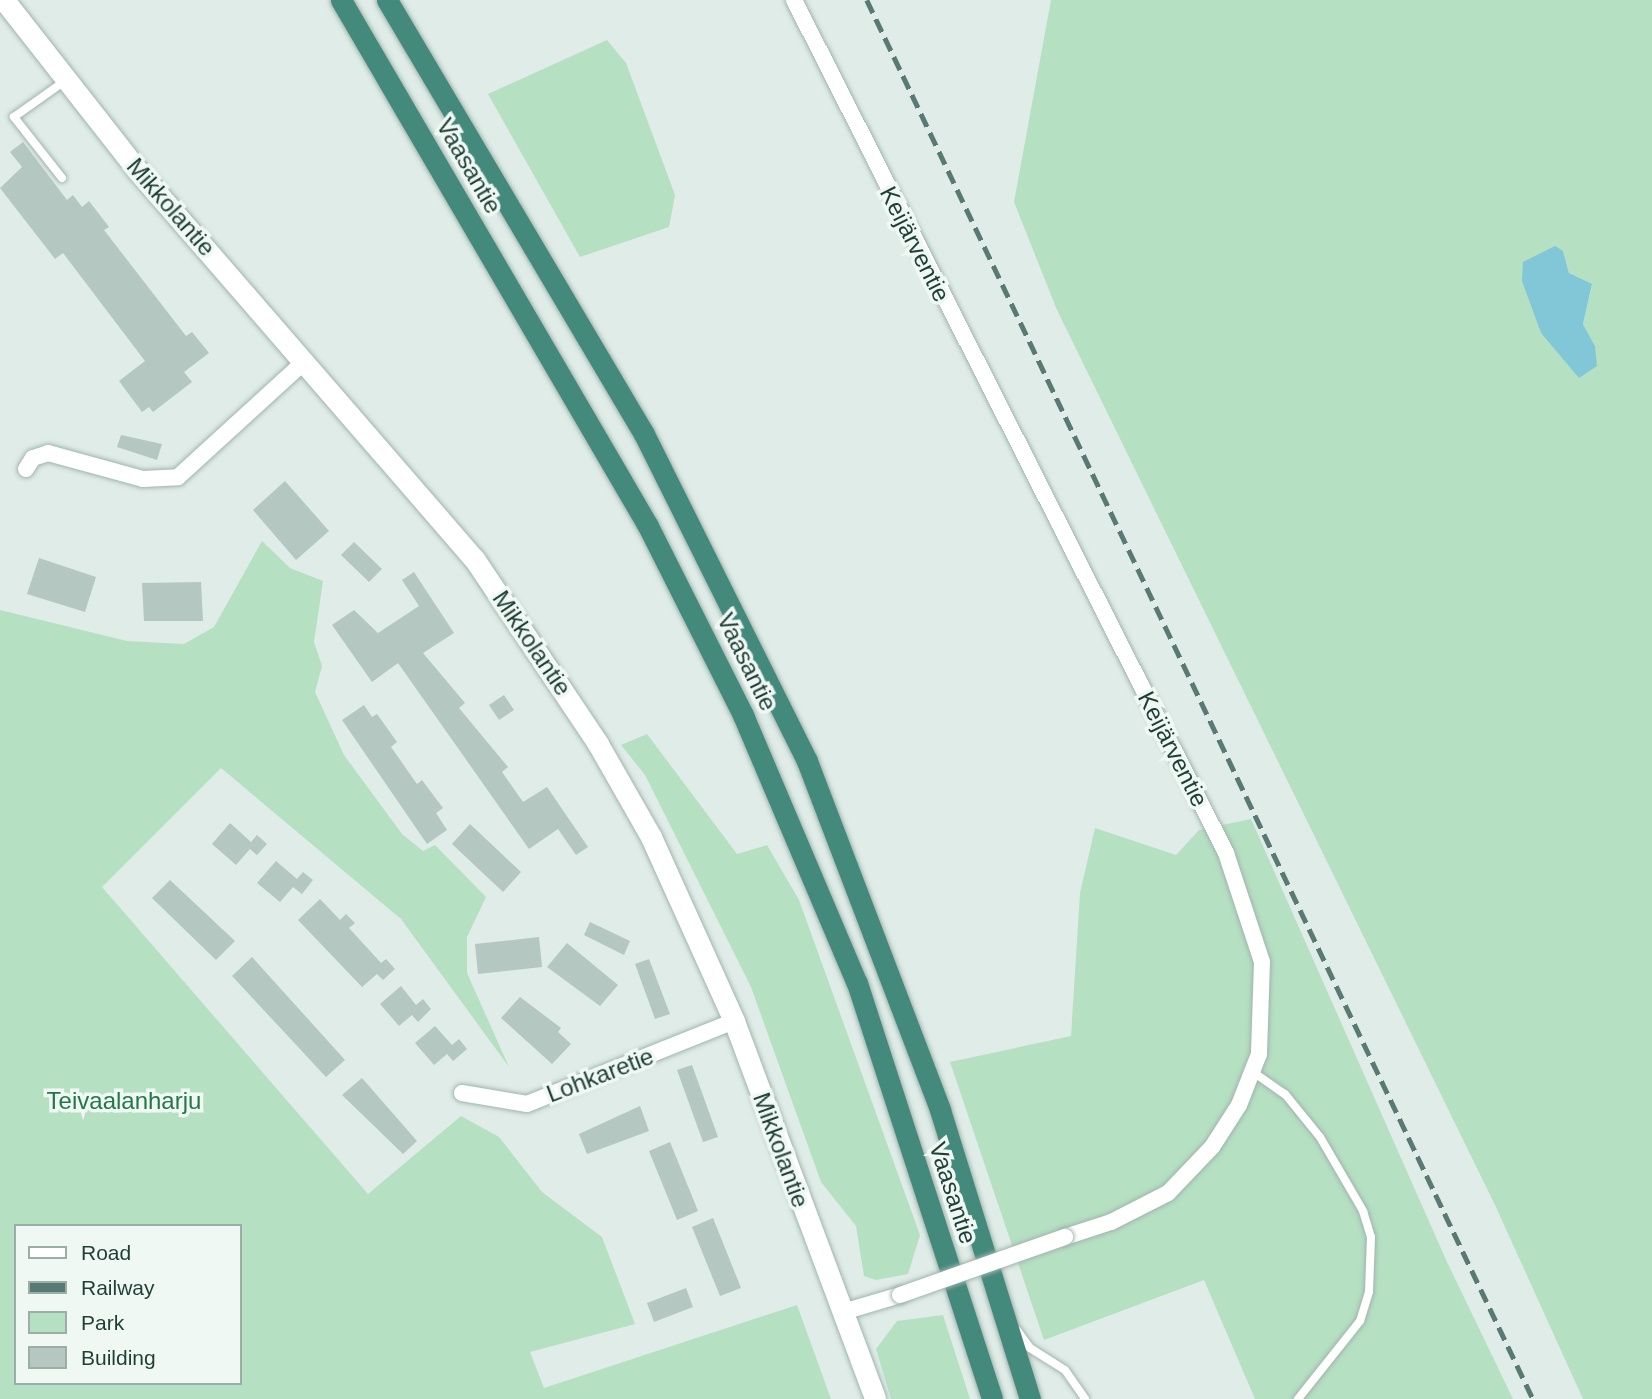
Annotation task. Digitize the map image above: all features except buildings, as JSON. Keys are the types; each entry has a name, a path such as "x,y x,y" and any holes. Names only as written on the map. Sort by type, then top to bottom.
{"highway":[{"name":"Vaasantie","path":"341,0 648,526 743,715 857,983 992,1399"},
{"name":"Vaasantie","path":"387,0 644,434 750,640 807,761 877,935 940,1110 1030,1399"}],"main road":[{"name":"Mikkolantie","path":"4,0 138,171 475,560 557,680 651,837 734,1021 875,1399"}],"street":[{"name":"Keijärventie","path":"794,0 1226,853 1262,962 1262,1032 1253,1072 1228,1124 1179,1184 1142,1208 900,1295 843,1312"},
{"path":"26,469 33,458 48,453 143,479 178,477 305,361"},
{"name":"Lohkaretie","path":"462,1093 527,1104 734,1021"}],"lane":[{"path":"62,178 14,117 66,80"},
{"path":"1253,1072 1285,1094 1320,1137 1363,1211 1371,1237 1369,1292 1360,1321 1298,1399"},
{"path":"999,1303 1030,1348 1065,1370 1085,1399"}],"green space":[{"path":"1051,0 1652,0 1652,1399 1583,1399 1495,1205 1057,310 1014,202","holes":["1563,251 1569,273 1592,285 1583,324 1595,346 1541,333 1533,308"]},
{"path":"607,40 626,63 675,195 669,227 580,257 488,94"},
{"name":"Teivaalanharju","path":"262,541 290,568 323,581 314,642 322,666 315,692 344,755 402,834 423,851 435,845 486,897 467,937 467,973 509,1067 401,919 221,768 102,887 368,1194 461,1116 499,1137 542,1192 602,1237 635,1324 530,1352 544,1388 797,1305 831,1399 0,1399 0,610 127,641 184,644 214,627"},
{"path":"647,734 737,854 767,845 799,900 920,1235 908,1274 876,1280 864,1276 856,1226 821,1182 751,987 645,775 621,745"},
{"path":"1251,819 1447,1262 1513,1399 1255,1399 1204,1280 1044,1340 950,1062 1071,1036 1080,893 1095,828 1176,855 1199,830"},
{"path":"943,1315 970,1399 891,1399 876,1349 897,1321"}],"water":[{"path":"1555,246 1563,251 1569,273 1592,284 1583,324 1595,346 1597,366 1579,378 1541,333 1522,281 1523,262"}],"railway":[{"path":"867,0 1533,1399"}]}
